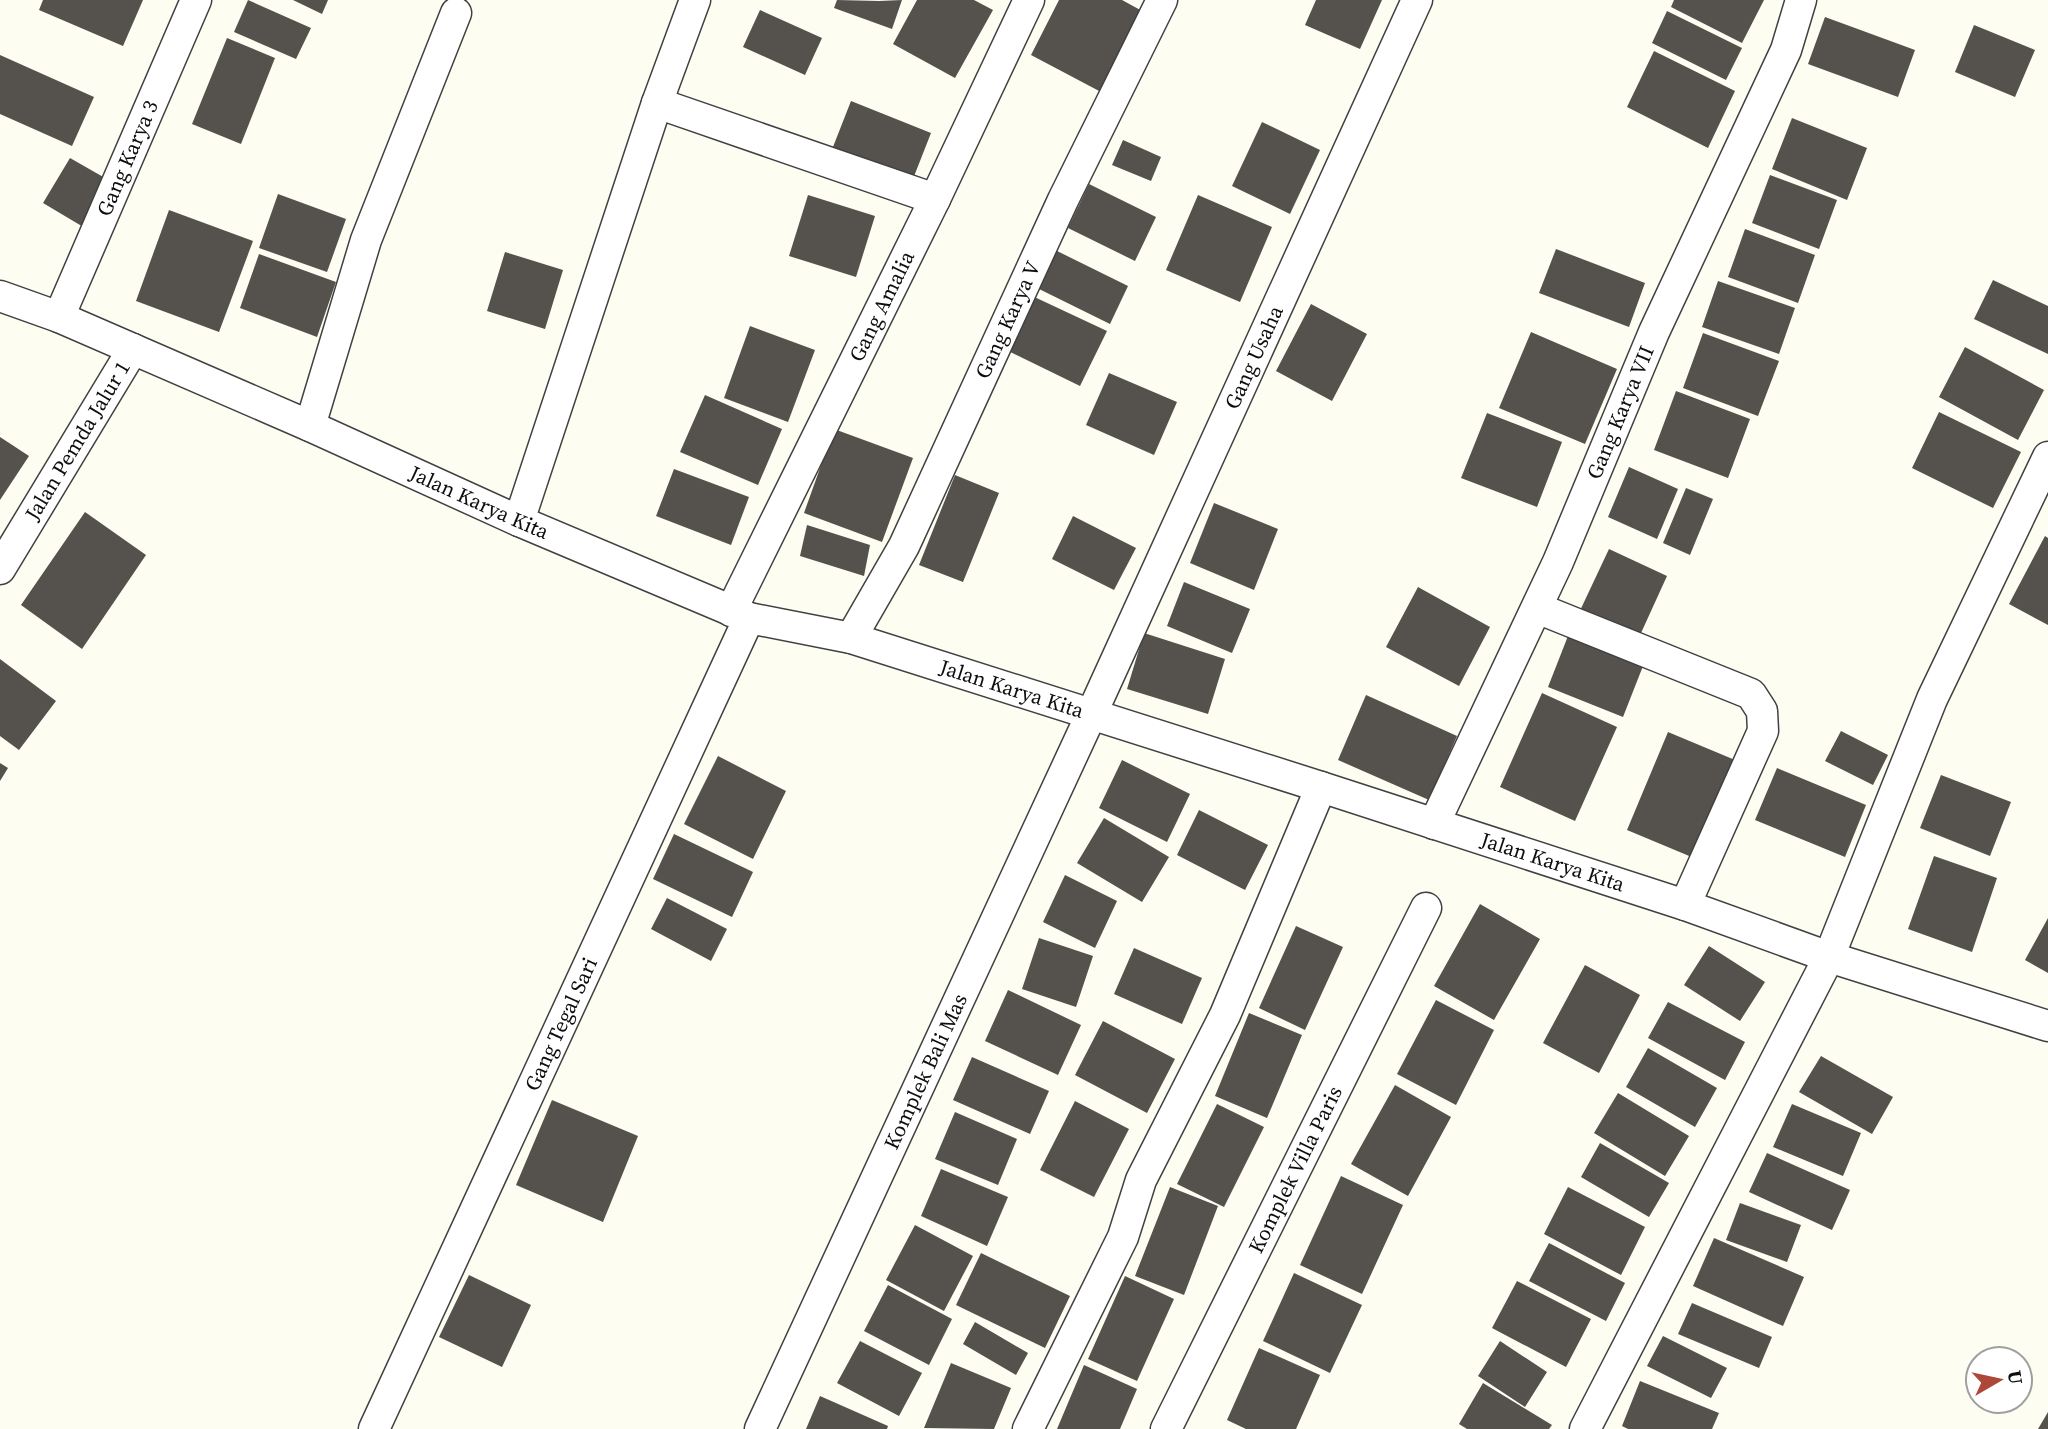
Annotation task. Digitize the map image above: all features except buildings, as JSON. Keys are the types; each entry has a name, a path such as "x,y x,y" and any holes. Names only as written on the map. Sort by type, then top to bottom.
{"street":[{"name":"Gang Karya 3","path":"59,317 196,0"},
{"path":"519,521 657,103 695,0"},
{"name":"Gang Amalia","path":"740,614 1029,0"},
{"name":"Gang Karya V","path":"851,638 904,546 1063,200 1162,0"},
{"name":"Gang Usaha","path":"1091,715 1418,0"},
{"name":"Gang Karya VII","path":"1434,824 1537,608 1654,332 1786,50 1801,0"},
{"path":"310,426 366,240 456,13"},
{"path":"657,103 935,199"},
{"name":"Jalan Karya Kita","path":"0,296 59,317 310,426 519,521 740,614 851,638 1321,787 1685,905 1829,957 2048,1026"},
{"name":"Jalan Pemda Jalur 1","path":"0,569 133,349"},
{"path":"1585,1429 1829,957 1932,699 2048,457"},
{"path":"1537,608 1751,694 1762,711 1763,730 1685,905"},
{"name":"Gang Tegal Sari","path":"374,1429 740,614"},
{"name":"Komplek Bali Mas","path":"760,1429 1091,715"},
{"path":"1028,1429 1123,1237 1141,1180 1225,1015 1321,787"},
{"name":"Komplek Villa Paris","path":"1166,1429 1426,908"}]}
